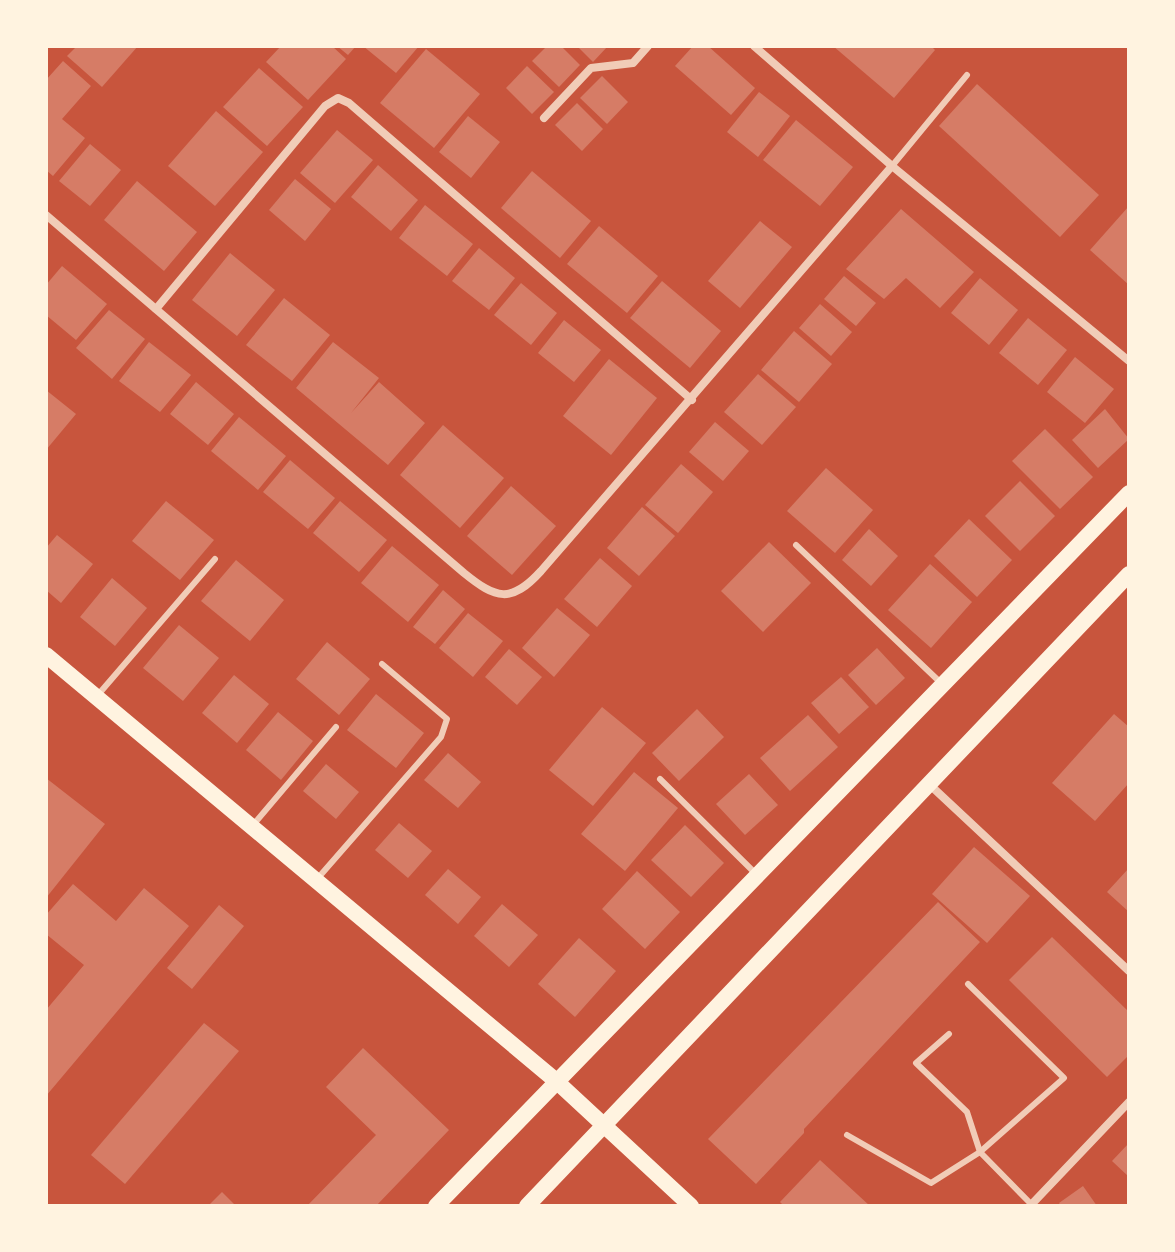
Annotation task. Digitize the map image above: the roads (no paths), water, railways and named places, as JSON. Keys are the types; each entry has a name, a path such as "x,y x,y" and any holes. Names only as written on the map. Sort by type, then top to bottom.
{"main road":[{"path":"436,1206 555,1080 1129,493"},
{"path":"527,1206 1129,574"},
{"path":"46,655 555,1080 691,1206"}],"street":[{"path":"544,118 591,68 633,63 648,46"},
{"path":"754,46 892,166 1129,361"},
{"path":"156,309 325,106 338,98 349,103 692,400"},
{"path":"46,215 464,573 496,594 519,592 528,586 892,166"},
{"path":"930,785 1129,971"},
{"path":"1031,1205 1129,1102"}],"lane":[{"path":"892,166 967,75"},
{"path":"796,545 943,684"},
{"path":"96,697 215,559"},
{"path":"316,881 441,737 447,719 382,664"},
{"path":"251,827 336,727"},
{"path":"660,779 756,874"},
{"path":"847,1135 931,1183 980,1152 1064,1078 968,984"},
{"path":"949,1034 916,1063 967,1112 980,1152 1031,1205"}]}
